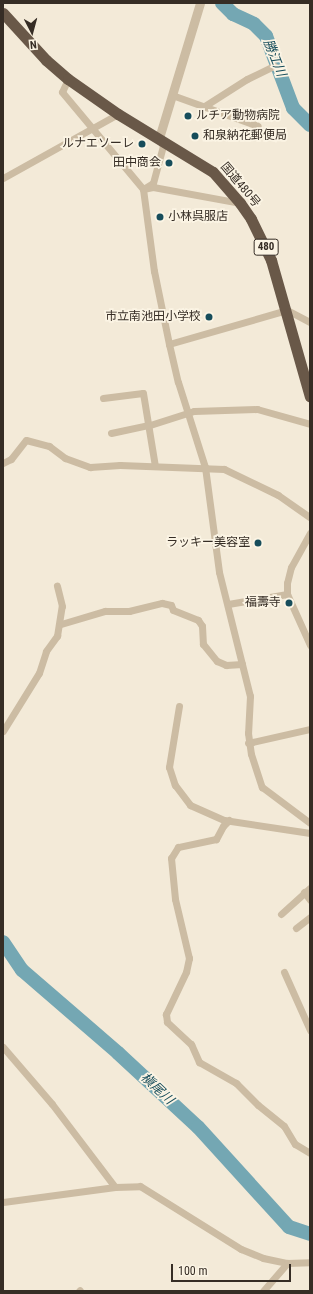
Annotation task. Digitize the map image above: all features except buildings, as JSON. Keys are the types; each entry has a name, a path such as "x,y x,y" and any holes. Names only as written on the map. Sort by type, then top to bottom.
{"highway":[{"name":"国道480号","path":"3,12 46,60 68,79 118,114 213,172 240,203 263,241 286,310 310,397"}],"street":[{"path":"144,189 153,183 163,146 159,138 200,3"},
{"path":"203,107 247,79 274,66"},
{"path":"68,79 62,92 144,189 154,271 169,344 187,413 205,467 212,531 250,696 248,743 262,787 310,823"},
{"path":"172,95 258,126"},
{"path":"3,178 118,114"},
{"path":"144,189 154,187 240,203"},
{"path":"169,344 286,310 310,322"},
{"path":"103,398 143,394 150,425 155,466"},
{"path":"111,433 150,425 187,413 247,408 310,424"},
{"path":"3,463 11,458 26,440 49,446 65,458 82,466 205,467 224,469 236,473 278,495 310,517"},
{"path":"310,532 291,567 287,583 287,594 310,645"},
{"path":"3,731 39,673 46,651 56,636 61,624 62,606 57,586"},
{"path":"228,604 287,594"},
{"path":"61,624 105,611 129,611 162,603 170,605 173,610 198,620 202,626 203,644 217,660 226,665 242,664"},
{"path":"179,706 170,755 171,777 190,805 229,820 310,833"},
{"path":"248,743 310,729"},
{"path":"229,820 223,826 216,839 178,847 171,858 175,899 189,958 186,972 166,1014 167,1022 191,1044 199,1062 236,1083 258,1106 284,1126 295,1144 310,1153"},
{"path":"281,914 307,890 310,900"},
{"path":"296,928 310,917"},
{"path":"284,972 310,1030"},
{"path":"3,1047 52,1104 115,1187"},
{"path":"3,1202 115,1187 140,1186 241,1248 263,1258 287,1263 310,1262"},
{"path":"263,1291 287,1263"}],"waterway":[{"name":"勝江川","path":"222,3 233,14 254,24 266,36 293,108 310,125"},
{"name":"槇尾川","path":"3,942 22,970 118,1053 198,1127 289,1227 310,1234"}],"place":[{"name":"ルチア動物病院","path":"188,116"},
{"name":"和泉納花郵便局","path":"195,136"},
{"name":"ルナエソーレ","path":"142,144"},
{"name":"田中商会","path":"169,163"},
{"name":"小林呉服店","path":"160,217"},
{"name":"市立南池田小学校","path":"209,317"},
{"name":"ラッキー美容室","path":"258,543"},
{"name":"福壽寺","path":"289,603"}]}
